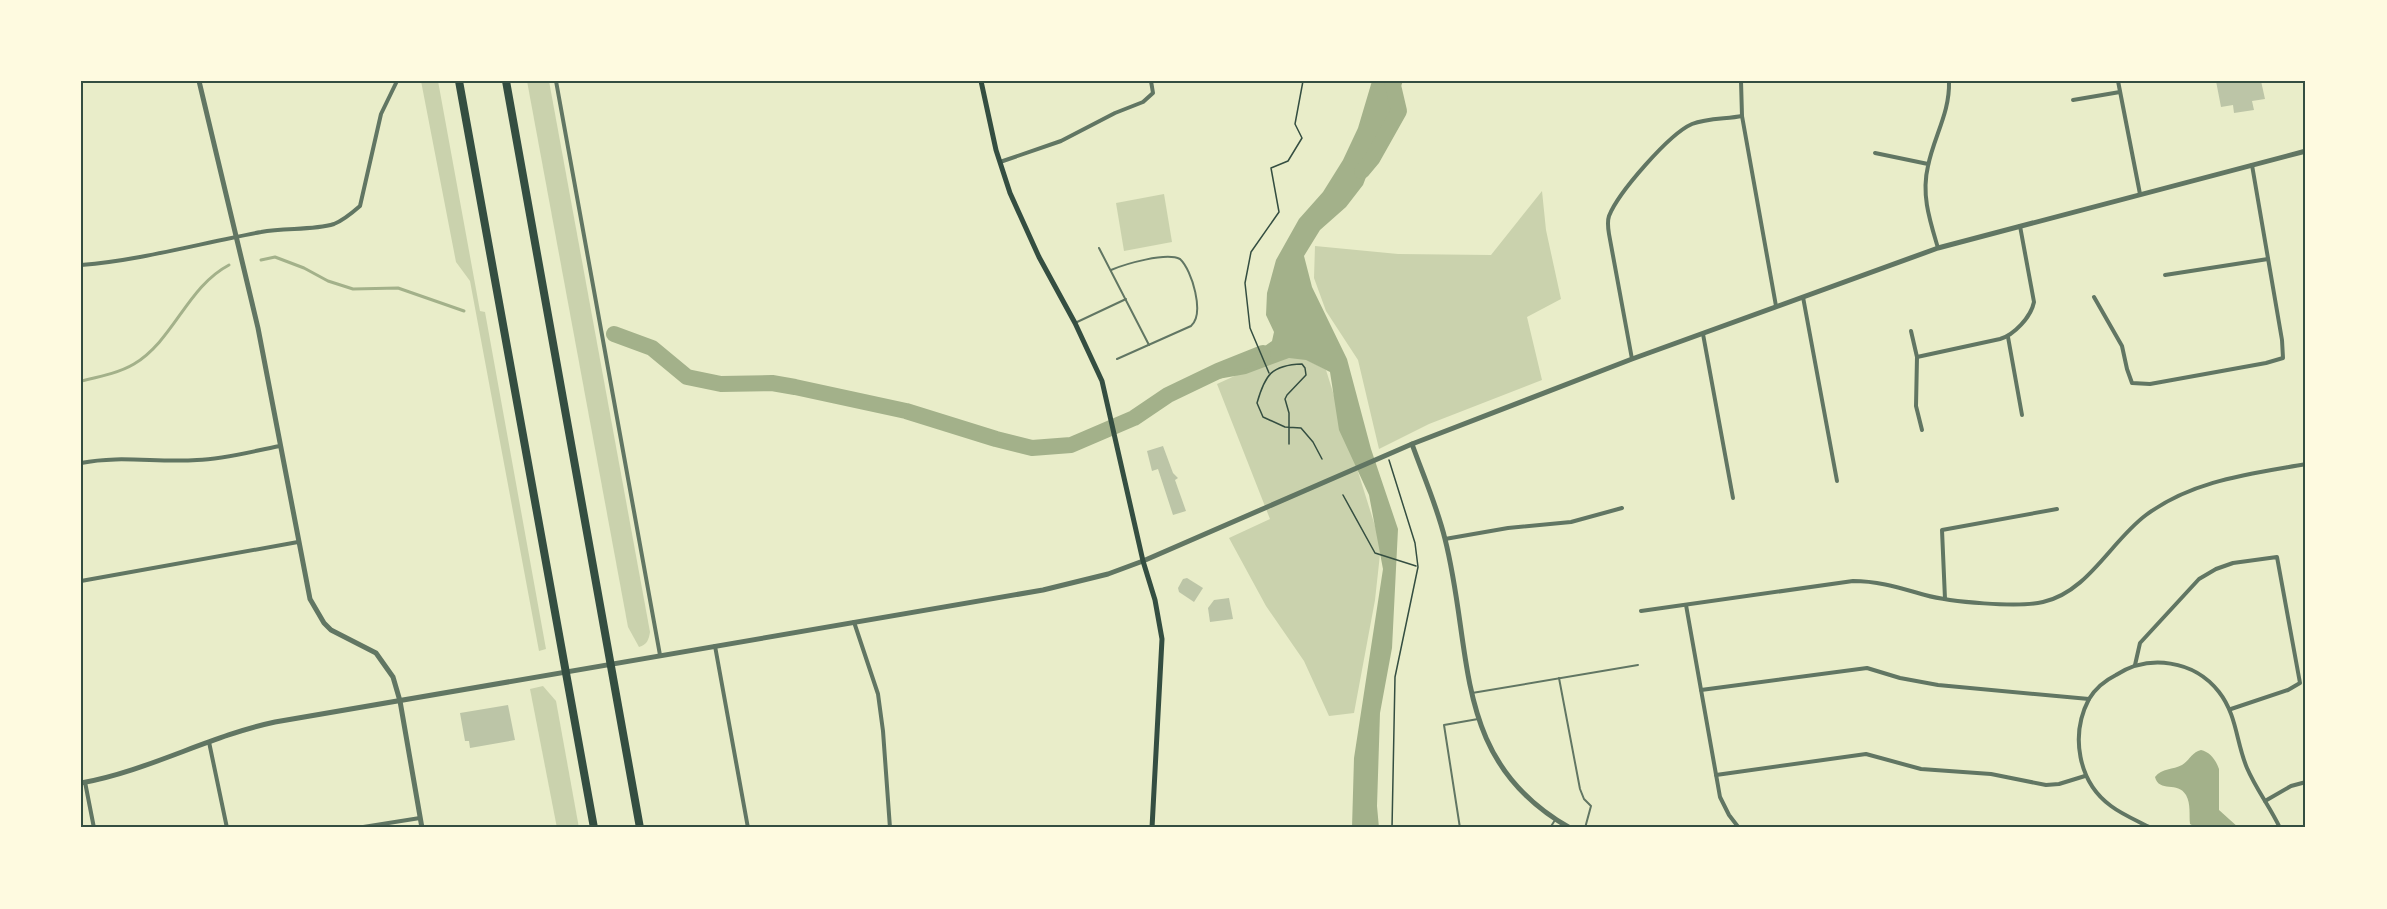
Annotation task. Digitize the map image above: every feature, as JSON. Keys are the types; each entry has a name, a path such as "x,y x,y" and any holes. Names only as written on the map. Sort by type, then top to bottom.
{"highway":[{"path":"459,81 594,828"},
{"path":"506,81 640,828"}],"main road":[{"path":"981,81 1000,162 1010,193 1038,257 1075,323 1102,381 1143,561 1155,600 1162,639 1152,828"}],"street":[{"path":"200,81 238,237 307,588 318,615 331,630 376,653 393,677 400,701 422,828"},
{"path":"81,265 116,262 272,230 336,223 349,216 360,206 381,114 397,81"},
{"path":"556,81 660,656"},
{"path":"1000,162 1061,141 1115,113 1143,102 1153,93 1151,81"},
{"path":"1740,81 1742,116 1776,306"},
{"path":"1938,248 1926,200 1928,164 1948,105 1949,81"},
{"path":"2118,81 2140,194"},
{"path":"2073,100 2120,92"},
{"path":"1632,359 1609,234 1608,219 1612,209 1654,156 1686,128 1693,124 1742,116"},
{"path":"94,828 83,783 117,774 260,725 1043,590 1108,574 1143,561 1412,444 1632,359 1938,248 2306,151"},
{"path":"1875,153 1928,164"},
{"path":"2094,297 2122,346 2132,383 2150,384 2266,363 2283,357 2252,165"},
{"path":"1917,357 2008,337 2029,312 2034,302 2020,226"},
{"path":"2165,275 2268,259"},
{"path":"1803,297 1838,481"},
{"path":"1911,330 1917,357 1916,406 1922,430"},
{"path":"1703,334 1733,498"},
{"path":"2008,337 2022,415"},
{"path":"1412,444 1445,539 1478,719 1500,767 1531,802 1570,828"},
{"path":"81,463 100,459 132,458 195,461 280,446"},
{"path":"1641,611 1853,581 1889,584 1945,599 2029,605 2055,598 2085,578 2144,517 2175,497 2215,482 2306,464"},
{"path":"1445,539 1514,527 1571,522 1622,508"},
{"path":"1945,599 1942,530 2057,509"},
{"path":"81,581 298,542"},
{"path":"2135,665 2140,644 2199,579 2216,569 2233,563 2277,557 2300,683 2288,690 2230,709"},
{"path":"1686,605 1716,774 1724,807 1739,828"},
{"path":"854,622 878,694 890,828"},
{"path":"715,646 748,828"},
{"path":"2151,828 2110,806 2085,776 2079,752 2079,739 2089,699 2109,678 2135,665 2163,663 2192,670 2211,683 2230,709 2242,756 2280,828"},
{"path":"1701,690 1868,668 1900,678 1938,685 2089,699"},
{"path":"209,742 227,828"},
{"path":"1716,774 1866,754 1921,769 1991,774 2046,785 2059,784 2085,776"},
{"path":"2265,801 2291,786 2306,782"},
{"path":"357,828 420,818"}],"lane":[{"path":"1099,248 1149,345"},
{"path":"1111,270 1169,256 1180,259 1185,263 1191,278 1198,312 1191,326 1117,359"},
{"path":"1075,323 1126,298"},
{"path":"1472,693 1638,665"},
{"path":"1558,678 1580,789 1584,799 1591,806 1585,828"},
{"path":"1460,828 1444,725 1478,719"},
{"path":"1550,828 1555,820"}],"path":[{"path":"1269,373 1250,328 1245,283 1251,252 1279,212 1271,168 1288,160 1302,138 1295,124 1303,81"},
{"path":"1289,444 1290,426 1285,399 1306,375 1302,364 1290,364 1273,369 1269,373 1257,403 1263,417 1285,427 1290,426 1301,428 1322,459"},
{"path":"1387,454 1415,543 1417,567 1395,677 1392,828"},
{"path":"1343,495 1375,553 1417,567"}],"shaded area":[{"path":"421,81 438,81 480,311 485,312 546,649 539,651 470,281 456,262"},
{"path":"527,81 549,81 650,632 647,641 639,647 628,627"},
{"path":"1372,81 1403,81 1363,185 1346,207 1320,230 1304,256 1312,287 1347,359 1371,449 1398,529 1392,648 1380,713 1377,806 1379,828 1352,828 1354,758 1383,569 1369,495 1339,430 1330,372 1306,360 1289,358 1246,374 1218,379 1272,341 1274,332 1266,315 1267,293 1276,260 1299,219 1323,192 1343,160 1358,128"},
{"path":"1542,191 1546,230 1561,299 1527,317 1542,380 1429,424 1379,449 1358,360 1326,311 1314,278 1315,246 1398,254 1491,255"},
{"path":"1164,194 1172,242 1124,251 1116,203"},
{"path":"1300,356 1326,370 1381,545 1375,600 1354,713 1329,716 1304,661 1266,606 1229,538 1270,519 1217,384 1274,358"},
{"path":"543,686 556,701 579,828 557,828 530,689"},
{"path":"2201,750 2212,757 2219,769 2219,810 2239,828 2197,828 2190,824 2189,802 2183,791 2160,785 2157,782 2155,777 2158,774 2182,765 2195,752"}],"building":[{"path":"2216,81 2261,81 2265,99 2252,101 2254,110 2234,113 2233,105 2221,107"},
{"path":"1163,446 1173,473 1178,478 1175,480 1186,511 1173,515 1158,469 1152,471 1147,451"},
{"path":"1187,578 1203,588 1194,602 1179,592 1178,588 1183,579"},
{"path":"1229,598 1233,619 1210,622 1208,608 1214,600"},
{"path":"508,705 515,740 470,748 469,741 465,741 460,713"}],"waterway":[{"path":"1362,171 1372,159 1399,111 1392,81"},
{"path":"261,260 275,257 304,268 328,281 353,289 398,288 464,311"},
{"path":"81,381 122,370 148,354 160,342 202,286 229,265"},
{"path":"614,334 652,348 687,377 721,384 772,383 795,387 906,411 1032,448 1071,445 1134,418 1168,395 1218,371 1263,353"}]}
